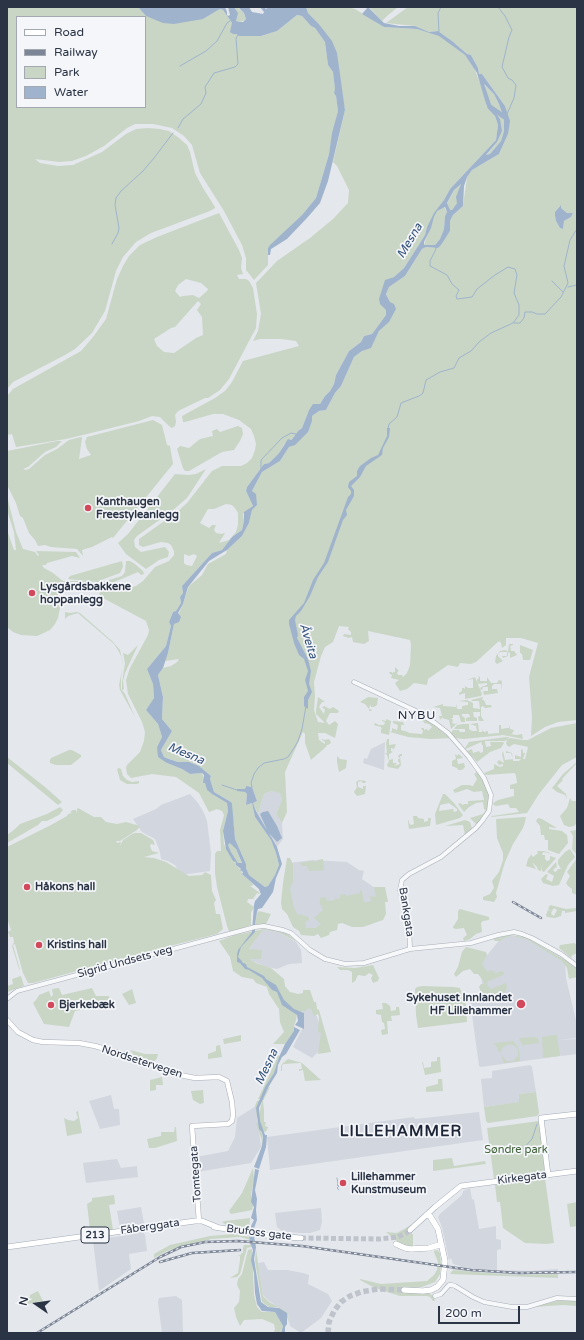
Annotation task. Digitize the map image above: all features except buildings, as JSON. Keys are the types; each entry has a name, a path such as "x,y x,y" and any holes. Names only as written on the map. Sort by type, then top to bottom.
{"highway":[{"path":"404,1290 425,1291 434,1289 443,1280 445,1265 438,1229 428,1217"},
{"path":"396,1244 406,1249 441,1247"}],"main road":[{"name":"Nordsetervegen","path":"7,1020 14,1029 33,1040 43,1042 70,1042 95,1046 126,1055 182,1076 195,1078 219,1077 224,1079 228,1083 233,1115 232,1121 228,1124 192,1126"},
{"path":"548,1175 540,1118 577,1114"},
{"name":"Tomtegata","path":"192,1126 199,1221"},
{"name":"Kirkegata","path":"428,1217 461,1186 577,1171"},
{"path":"428,1217 416,1227 410,1231 428,1217"},
{"name":"Fåberggata","path":"7,1247 199,1221 208,1226 217,1227"},
{"name":"Brufoss gate","path":"217,1227 262,1235 301,1238"}],"street":[{"name":"Bankgata","path":"354,682 414,710 448,733 469,757 484,778 489,789 491,800 490,808 486,817 479,825 441,857 406,876 402,880 400,886 409,922 410,948"},
{"name":"Sigrid Undsets veg","path":"7,999 17,991 258,926 269,926 284,930 317,955 338,963 364,963 410,948"},
{"path":"410,948 471,943 506,933 518,933 527,936 561,954 577,966"},
{"path":"435,1296 441,1294 449,1285 452,1285 472,1297 484,1302 512,1307 527,1306 557,1298 577,1299"}],"shaded area":[{"path":"385,742 384,770 363,763 364,758 367,759 371,749"},
{"path":"271,791 280,792 282,800 276,814 282,823 283,839 277,847 258,814 264,794"},
{"path":"190,794 198,803 207,821 211,853 210,871 181,875 175,865 161,859 155,839 142,832 133,819 156,809 161,805"},
{"path":"313,860 347,862 359,870 364,871 362,879 375,888 386,900 307,931 284,903 289,863"},
{"path":"266,930 278,932 296,942 301,950 302,963 289,964 277,969 267,967 250,960 248,958 250,948 259,934"},
{"name":"Sykehuset Innlandet HF Lillehammer","path":"512,936 522,937 529,940 565,961 566,978 577,1025 577,1038 558,1040 577,1039 577,1054 560,1055 481,1067 479,1066 470,1000 483,993 480,964 501,938"},
{"path":"310,1007 317,1017 326,1044 312,1058 293,1047 303,1027 303,1010"},
{"path":"530,1065 532,1067 536,1092 519,1094 520,1102 484,1107 481,1079 492,1078 492,1071"},
{"path":"111,1095 114,1109 119,1109 120,1125 100,1129 89,1101"},
{"path":"256,1106 261,1147 251,1163 197,1172 196,1157 228,1151 235,1137 237,1118"},
{"path":"479,1112 483,1140 270,1170 267,1137 414,1117 415,1119"},
{"path":"117,1159 121,1168 137,1166 138,1177 86,1183 83,1163"},
{"path":"470,1188 472,1199 474,1200 479,1229 496,1226 496,1239 501,1240 501,1249 497,1250 497,1270 530,1271 558,1269 558,1274 513,1275 453,1270 454,1267 460,1266 453,1264 451,1258 449,1260 442,1227 438,1217 462,1195 463,1191"},
{"path":"141,1207 144,1224 143,1226 120,1229 117,1211"},
{"path":"321,1208 322,1222 320,1230 310,1233 299,1233 282,1231 277,1227 275,1213"},
{"path":"143,1232 145,1235 147,1251 129,1254 131,1269 99,1291 93,1240 129,1235 129,1233"},
{"path":"264,1262 268,1270 287,1270 309,1275 308,1284 328,1294 332,1301 321,1318 301,1333 290,1326 288,1313 269,1301 263,1295 258,1263"},
{"path":"176,1296 182,1300 183,1333 162,1333 158,1302 159,1298"}],"green space":[{"path":"7,7 138,7 146,16 203,19 220,9 223,10 232,23 236,34 239,36 261,36 277,31 297,15 302,16 311,26 315,28 325,42 328,65 333,72 338,111 329,154 316,198 302,215 268,248 268,265 254,280 246,270 246,258 242,245 224,211 200,173 192,145 184,136 172,128 153,124 135,124 127,128 104,146 86,156 72,161 59,162 35,159 40,163 58,166 73,165 102,152 126,134 136,129 148,128 169,131 187,145 195,173 215,208 151,233 136,242 123,257 116,271 105,311 92,333 75,349 13,382 7,389"},
{"path":"234,7 238,7 243,12 246,18 245,20 240,22 236,21 237,13"},
{"path":"306,7 347,7 355,9 384,27 417,29 440,36 465,55 474,68 482,88 486,104 495,116 498,125 496,140 450,189 427,227 425,235 404,268 394,277 385,281 383,306 386,310 386,315 372,334 364,336 361,342 349,351 336,375 334,384 330,391 320,404 309,410 302,428 293,438 284,444 279,453 269,463 264,464 247,487 246,491 253,506 243,514 244,521 242,530 232,537 222,550 212,553 182,586 183,593 180,597 181,603 176,611 173,612 169,622 171,626 166,646 147,669 153,684 154,699 146,710 158,724 162,737 157,747 159,753 167,763 190,774 202,773 204,779 203,782 205,782 207,790 227,803 228,811 223,831 224,844 233,860 236,862 236,865 241,870 242,874 253,884 250,886 260,893 257,893 253,899 248,899 247,902 254,907 251,913 251,925 231,932 227,926 215,873 215,854 217,851 221,851 220,830 224,815 222,811 217,809 209,812 199,793 176,777 152,774 131,778 127,774 127,765 140,752 144,741 145,732 142,722 128,694 126,680 130,668 148,635 149,630 146,621 103,598 99,594 101,591 107,589 126,589 136,586 143,581 155,567 169,561 174,555 171,545 161,542 143,547 139,545 139,539 187,503 212,471 222,466 241,466 252,458 256,444 254,436 251,429 239,420 223,414 213,414 183,422 182,416 225,391 232,382 243,361 299,346 296,341 281,339 260,339 253,341 258,331 261,314 256,283 277,261 310,238 333,219 348,203 349,190 337,166 333,162 345,110 341,88 318,23 308,13","holes":["226,504 232,505 238,513 238,525 236,532 229,540 219,543 225,533 216,533 214,530 216,525 212,525 209,528 200,523 208,509 214,509","184,554 189,556 194,554 197,556 192,566 184,563"]},
{"path":"369,7 398,7 382,21"},
{"path":"408,7 577,7 577,720 558,722 545,727 531,736 532,717 529,677 538,643 521,638 506,638 506,645 502,648 499,641 476,662 471,664 460,663 458,667 448,665 428,679 427,685 414,683 407,689 400,691 395,683 399,680 391,678 392,675 389,672 392,672 392,674 395,672 395,667 399,671 397,672 398,675 402,675 403,677 407,673 410,665 410,640 368,631 369,641 364,644 353,642 352,637 349,638 343,636 344,634 351,635 351,632 348,629 349,627 339,626 333,642 325,647 314,682 314,710 318,722 325,723 316,714 318,697 325,702 322,702 319,707 324,714 325,709 322,708 324,706 330,709 333,707 339,711 338,713 330,713 326,721 329,725 335,721 338,724 335,738 325,733 318,733 319,740 325,744 325,742 321,739 328,739 331,743 326,745 327,746 311,760 305,743 305,734 303,732 285,772 287,812 282,823 276,814 282,800 280,793 271,791 264,794 258,814 253,803 257,801 252,787 246,786 245,789 237,789 247,794 246,805 252,803 255,817 271,840 276,853 279,865 268,886 265,887 249,875 246,868 246,864 235,839 231,802 214,792 210,779 211,776 199,766 185,762 178,762 164,757 161,750 172,731 162,719 163,697 158,675 163,668 171,666 179,659 165,661 174,624 189,586 202,575 208,564 226,554 227,550 242,536 249,523 252,510 257,505 252,491 262,472 280,461 289,447 295,444 312,421 312,416 319,411 326,410 335,393 341,386 354,357 371,347 379,331 387,323 390,302 386,293 389,287 405,276 422,249 426,247 438,248 450,231 450,221 453,215 463,206 467,177 472,170 499,154 508,134 505,106 482,74 479,74 478,68 471,55 467,54 438,31 429,32 415,26 386,23","holes":["561,206 561,208 567,213 573,213 571,217 564,221 563,229 560,228 556,221 555,212"]},
{"path":"483,84 494,94 504,119 504,131 501,141 490,154 486,156 497,142 500,119 492,107"},
{"path":"461,183 457,203 452,210 449,210 447,204 454,190"},
{"path":"444,207 447,212 445,216 444,229 440,239 435,245 424,245 437,211"},
{"path":"219,213 239,250 242,258 241,268 243,274 237,275 239,279 246,279 249,281 253,288 257,314 256,328 229,379 220,390 208,398 178,411 175,415 175,426 172,428 160,417 152,416 139,421 66,439 16,447 12,434 7,435 7,396 13,389 81,351 106,319 117,279 129,256 140,245","holes":["186,279 201,283 208,289 207,291 199,298 193,295 180,297 175,291 178,285","198,301 201,304 197,310 202,317 203,335 174,353 164,352 157,346 154,339 175,327"]},
{"path":"153,420 162,425 167,445 170,446 173,464 113,538 112,537 92,547 82,550 83,556 77,549 51,547 45,545 38,546 29,533 23,518 20,516 16,503 7,485 7,451 62,441 56,447 45,452 28,467 23,469 26,470 45,455 57,449 69,440 81,437 79,459 91,455 85,442 87,437"},
{"path":"238,426 242,428 243,434 234,450 222,452 189,471 185,471 177,449 180,446 189,448 200,439 213,436 212,431 217,429 220,432"},
{"path":"206,469 187,498 172,511 137,536 134,540 135,547 141,552 165,547 169,552 168,557 159,560 146,569 126,554 118,543 128,534 175,474 196,474"},
{"name":"Lysgårdsbakkene hoppanlegg","path":"7,496 16,532 23,549 35,552 38,556 39,555 36,551 76,552 80,558 72,556 42,565 63,581 88,581 94,583 57,592 61,603 58,618 50,630 37,636 21,635 13,632 7,627 7,530 14,550 16,550 14,532 7,510"},
{"path":"122,561 123,567 120,573 98,582 68,579 70,576"},
{"path":"126,561 130,561 135,564 143,571 144,574 141,575 138,572 107,585 100,587 97,586 102,582 122,576 125,572"},
{"path":"65,612 80,613 112,641 120,650 123,665 121,656 114,644 78,613 68,616 65,619"},
{"path":"509,644 513,644 510,646 511,651 514,651 517,655 510,658 510,653 508,652"},
{"path":"138,645 125,673 123,681 124,689 122,690 122,682 125,663 123,653 128,655"},
{"path":"520,645 533,650 530,660 523,660 522,654 520,653"},
{"path":"506,650 508,652 508,656 503,658 502,656 507,656 507,652 500,652 498,656 503,661 497,664 495,662 496,656 500,651"},
{"path":"122,668 121,689 125,694 135,717 120,690 119,685"},
{"path":"478,676 480,677 480,681 487,681 487,677 491,683 497,683 499,680 502,681 501,691 501,684 494,684 492,689 497,689 498,693 484,695 483,691 488,691 488,687 483,687 482,690 480,689 481,687 487,685 487,683 478,684"},
{"path":"475,677 482,694 481,696 465,699 465,693 459,695 459,693 462,691 462,688 465,689 465,686 468,688 473,688 473,679 467,680"},
{"path":"368,697 378,698 377,705 371,707 371,705 369,709 365,704 360,702"},
{"path":"483,697 482,700 484,700 486,705 491,705 492,707 481,707 481,716 484,721 479,721 478,717 480,716 480,712 473,712 474,717 477,718 477,721 466,721 466,718 470,717 469,714 462,714 465,718 465,722 461,722 459,715 453,715 453,718 451,718 453,720 452,723 455,724 458,722 451,729 449,720 442,718 444,715 440,720 439,716 442,716 440,708 433,707 443,704 443,706 456,707 456,703 457,709 462,709 462,706 468,705 468,702 458,701 467,700 473,703 473,708 480,709 479,701 471,700"},
{"path":"425,718 450,738 431,739 408,737 390,732 392,731 392,728 397,730 398,725 393,723 393,721 403,722 404,725 401,725 401,730 409,733 422,734 423,731 421,728 424,728 424,730 427,729 428,731 432,727 429,724 424,723 421,719"},
{"path":"386,719 391,721 389,735 381,733 381,729 375,728 382,729 381,727 374,725 375,723 384,725 385,722 382,720 386,721"},
{"path":"478,723 479,732 482,732 482,730 484,732 488,731 488,734 499,733 499,725 501,725 501,729 509,728 510,725 510,729 514,730 512,734 509,734 517,735 522,734 523,739 503,735 464,739 455,738 451,733 453,730 465,732 465,729 454,729 457,725 463,724 469,724 469,729 472,731 477,731 476,726 470,724"},
{"path":"577,723 577,757 562,765 539,794 527,813 491,817 519,812 516,808 510,808 508,804 496,806 493,803 498,800 514,796 514,789 510,789 510,785 517,783 515,773 486,775 484,773 494,769 494,764 500,767 503,766 503,764 499,765 497,762 499,760 504,763 502,754 503,751 505,760 513,759 513,761 519,761 521,759 515,759 515,755 521,757 521,749 523,750 523,753 525,753 523,759 525,759 528,747 514,744 509,747 506,744 507,739 528,740 551,728"},
{"path":"509,737 505,741 485,741 486,747 491,746 490,742 504,743 501,748 490,752 477,762 467,751 472,749 473,753 479,751 480,753 483,752 483,745 481,742 466,749 465,748 469,742"},
{"path":"387,739 389,739 389,745 396,744 394,749 391,748 391,751 393,752 389,754 389,760 393,759 393,763 397,763 394,766 400,764 398,759 400,759 398,756 402,754 402,756 400,756 401,765 398,769 388,767 387,765 389,761 385,753 387,753"},
{"path":"69,750 81,755 81,757 71,765 56,765 50,763 51,758"},
{"path":"455,754 458,756 458,754 460,755 463,758 457,759 458,764 464,763 465,767 462,770 458,770 452,766 452,761 456,759"},
{"path":"337,756 340,759 347,760 346,768 339,772 337,762"},
{"path":"7,757 62,802 58,805 7,763"},
{"path":"577,762 577,764 557,786 566,794 567,799 565,795 552,788 563,774"},
{"path":"119,768 127,780 132,782 139,781 139,783 127,784 120,780 117,769"},
{"path":"477,772 484,780 489,794 489,800 488,810 478,824 476,824 470,818 483,814 486,810 484,809 483,802 476,803 464,812 458,804 461,803 462,805 468,804 468,801 484,800 482,791 474,792 467,789 455,793 453,790 462,785 473,786 477,779 474,774"},
{"path":"359,780 366,781 365,783 361,781 358,782 358,787 363,789 363,786 366,786 365,794 357,796 354,792 357,787 356,782"},
{"path":"443,794 445,794 463,815 460,818 436,825 435,814","holes":["449,803 457,809 457,811 454,812 453,809 439,811 440,805"]},
{"path":"570,798 572,801 577,801 577,823 574,826 569,827 564,825 560,816 567,808"},
{"path":"60,807 63,810 59,815 47,821 42,821 38,825 7,843 7,835 20,824 47,814"},
{"path":"78,808 94,817 101,817 106,822 117,824 126,822 140,826 137,830 120,841 116,841 117,843 121,842 120,846 123,840 132,834 141,833 153,840 155,845 151,844 150,846 152,851 159,853 144,857 154,858 166,862 189,876 202,875 205,872 211,875 212,891 216,900 214,903 216,914 220,914 223,929 217,934 33,983 28,983 23,973 15,944 13,945 20,970 19,969 12,946 14,942 13,937 10,937 8,932 11,930 7,918 7,847 51,825 72,813 70,812 73,810 76,810 77,813"},
{"path":"413,816 424,819 424,822 428,821 428,818 431,818 430,826 409,829 409,820 411,825 414,824"},
{"path":"526,817 523,828 513,844 505,862 496,893 497,897 494,902 483,900 483,897 490,894 494,888 492,881 499,872 503,860 503,853 497,838 496,819"},
{"path":"538,818 557,828 549,827 549,829 562,831 567,835 568,843 559,854 548,850 548,840 545,840 544,835 541,835 540,826 536,821"},
{"path":"465,820 470,822 472,828 465,835 463,825 445,826"},
{"path":"577,828 577,855 572,849 573,836 570,831 576,830"},
{"path":"232,843 236,849 242,864 238,863 231,852 228,845"},
{"path":"570,849 575,857 568,865 559,885 553,886 543,883 541,879 546,874 548,875 546,879 552,882 554,876 547,872 556,862 557,868 556,867 553,870 555,872 558,870 557,869 561,869 558,864 558,860"},
{"path":"537,851 544,851 553,854 543,852 542,855 545,855 545,859 547,861 550,860 550,856 556,858 544,872 542,871 541,866 541,871 538,870 532,862 536,869 526,866 531,855 530,853 533,857 538,853"},
{"path":"287,858 290,858 293,864 293,881 290,889 294,908 297,914 309,918 309,920 305,922 306,928 315,928 321,924 314,918 323,910 319,902 320,898 326,897 327,901 335,900 335,896 336,899 340,898 340,895 346,894 346,896 360,893 361,890 364,902 368,902 371,901 370,896 376,897 374,887 385,887 388,902 385,902 386,914 383,920 363,927 352,927 342,923 338,924 337,930 330,932 329,935 321,938 318,934 314,936 301,935 299,931 293,927 287,914 282,909 281,903"},
{"path":"577,858 577,895 572,893 572,889 566,883 570,876 567,872"},
{"path":"323,859 324,870 309,871 307,866 302,866 300,863 312,861 316,862"},
{"path":"550,905 566,909 577,908 577,911 565,913 565,911 562,911 561,916 555,918 547,917 546,915 548,910 552,911 548,909","holes":["554,908 557,910 554,916 551,914"]},
{"path":"460,909 489,917 489,920 481,923 482,932 464,941 463,938 467,935 464,928 453,928 458,919 458,911"},
{"path":"259,911 271,914 266,924 255,925 257,913"},
{"path":"264,929 281,931 288,934 297,942 278,932 266,930 262,931 249,949 262,950 261,959 249,959 271,968 284,979 285,986 290,992 298,994 303,993 303,990 310,990 314,1002 316,1002 317,1009 319,1010 331,1052 318,1054 321,1033 318,1032 319,1017 318,1014 314,1016 309,1008 305,1011 297,1013 294,1026 295,1031 285,1044 273,1044 284,1032 280,1022 279,1009 269,994 267,987 256,983 253,979 242,977 233,971 230,957 219,941 235,935"},
{"path":"509,935 525,937 569,962 577,969 577,977 569,979 567,968 562,961 526,939 512,936 504,938 500,941 495,941 493,939"},
{"path":"574,943 577,945 577,953 571,956 571,958 559,948 560,945"},
{"path":"466,947 486,952 487,955 482,964 486,970 488,972 490,970 495,972 494,974 502,971 504,973 503,975 487,982 488,986 491,989 506,983 506,991 486,998 482,996 472,999 472,995 481,992 479,987 481,984 484,984 484,982 478,974 474,974 470,969 463,971 456,977 454,974 458,967 462,952"},
{"path":"373,965 379,978 378,981 373,983 371,978 373,975 369,973 365,976 358,975 352,983 352,972 348,970 340,970 337,967 355,968"},
{"path":"21,976 24,986 7,992 7,986 13,984 12,979"},
{"path":"422,986 460,988 466,1005 467,1022 418,1028 415,989"},
{"path":"59,988 62,995 92,988 96,996 109,996 110,1004 75,1011 69,1027 44,1024 33,1003 39,995 49,991 51,997 53,995 52,989"},
{"path":"132,989 136,1003 129,1005 122,994"},
{"path":"382,1003 386,1003 390,1006 391,1011 396,1010 396,1007 399,1007 400,1015 391,1016 392,1021 387,1021 388,1034 382,1035 381,1030 385,1029 384,1023 382,1022 381,1015 376,1014 376,1010 383,1009"},
{"path":"241,1035 241,1041 224,1044 223,1039"},
{"path":"557,1035 560,1056 543,1058 542,1037"},
{"path":"521,1038 538,1038 539,1043 523,1046 519,1039"},
{"path":"514,1041 519,1050 520,1061 504,1063 501,1055 507,1061 513,1061 518,1056 518,1049 510,1044 503,1047 500,1053 494,1043"},
{"path":"220,1045 222,1057 208,1059 208,1054 216,1051 216,1046"},
{"path":"130,1050 145,1054 158,1054 153,1063 134,1055"},
{"path":"278,1055 280,1057 274,1074 260,1099 258,1099 277,1058 271,1056"},
{"path":"437,1057 440,1057 441,1072 425,1075 422,1062 424,1068 431,1067 431,1062 437,1061"},
{"path":"288,1059 302,1063 321,1080 305,1081 303,1070 299,1071 299,1069 302,1069 301,1063 284,1064 282,1065 281,1071 282,1064"},
{"path":"162,1077 163,1085 156,1085 156,1090 150,1091 150,1080"},
{"path":"438,1079 442,1079 443,1091 426,1092 426,1087 438,1084"},
{"path":"269,1087 263,1101 264,1122 266,1122 265,1126 268,1127 265,1132 262,1132 263,1142 261,1150 262,1141 256,1123 259,1122 255,1106 257,1101 261,1100 258,1108 259,1117 263,1099"},
{"path":"203,1090 204,1103 200,1104 193,1100 191,1091"},
{"path":"536,1092 539,1113 537,1116 488,1123 486,1121 484,1107 519,1102 519,1094"},
{"path":"78,1111 82,1133 67,1136 64,1118 74,1121 78,1118 76,1112"},
{"name":"Søndre park","path":"539,1121 545,1173 494,1179 487,1128"},
{"path":"175,1127 177,1141 155,1148 149,1148 147,1139 161,1136 161,1132 174,1132"},
{"path":"452,1158 454,1166 485,1161 486,1164 433,1171 433,1160"},
{"path":"253,1168 254,1179 251,1195 253,1206 252,1210 231,1214 229,1211 242,1193"},
{"path":"545,1178 554,1243 525,1243 503,1228 500,1202 497,1202 495,1185"},
{"path":"114,1195 115,1204 109,1205 113,1230 92,1232 90,1230 87,1204 92,1201 92,1198"},
{"path":"577,1202 577,1226 570,1227 567,1204"},
{"path":"250,1218 249,1231 229,1227 222,1222 225,1221"},
{"path":"411,1225 407,1232 409,1234 412,1233 413,1235 413,1247 406,1246 398,1242 386,1232 397,1233"},
{"path":"234,1234 250,1237 251,1240 240,1237 210,1239 167,1251 154,1258 154,1254 170,1245 210,1236"},
{"path":"244,1245 251,1245 251,1247 247,1248 240,1274 237,1277 230,1278 238,1273 240,1256 238,1255 243,1253"},
{"path":"252,1249 254,1295 257,1307 262,1312 275,1312 283,1326 280,1333 274,1333 274,1324 262,1319 244,1320 240,1326 236,1317 234,1308 239,1302 240,1291 237,1285 238,1279 242,1274 248,1250"},
{"path":"256,1249 263,1296 269,1302 279,1307 288,1313 289,1323 286,1314 278,1307 269,1307 262,1302 255,1261"},
{"path":"437,1250 440,1253 441,1266 440,1274 435,1282 422,1287 401,1289 402,1293 427,1292 433,1296 435,1301 427,1296 400,1296 375,1288 360,1280 381,1284 427,1281 437,1270 438,1262 434,1251"},
{"path":"453,1270 513,1275 558,1274 558,1278 450,1274"},
{"path":"38,1291 43,1301 27,1304 26,1298"},
{"path":"561,1300 577,1301 577,1306 563,1305 534,1307"}],"water":[{"path":"138,7 225,7 228,16 230,15 228,7 234,7 238,13 236,21 243,22 246,19 244,13 238,7 249,7 252,12 263,14 264,12 260,7 264,7 266,9 269,7 306,7 308,13 332,41 337,53 345,110 328,181 320,203 287,239 271,249 270,255 268,255 268,248 270,245 302,215 316,198 329,154 332,133 338,111 336,96 334,93 333,72 328,65 325,42 315,28 311,26 302,16 297,15 277,31 261,36 239,36 230,32 232,23 223,10 220,9 203,19 174,24 163,23 146,16"},
{"path":"368,7 384,23 399,26 415,26 429,32 438,31 467,54 471,55 478,68 479,74 482,74 505,106 510,121 508,134 499,154 472,170 467,177 464,186 463,206 453,215 450,221 450,231 441,245 438,248 426,247 422,249 405,276 389,287 386,294 396,309 389,322 379,331 371,348 362,351 354,357 341,386 335,393 326,410 319,411 312,416 312,421 308,432 295,445 289,447 280,461 262,472 252,491 256,494 257,505 252,510 249,523 242,536 227,550 209,561 188,587 183,604 178,613 181,617 179,622 174,624 168,653 163,668 158,675 163,697 162,719 172,731 161,750 164,757 178,762 189,762 199,766 211,776 210,779 214,792 232,804 235,839 249,875 265,887 268,886 275,875 279,865 276,853 271,840 255,817 252,803 246,805 247,794 245,792 237,791 237,789 245,789 246,786 252,787 257,801 253,803 267,830 260,814 268,811 282,838 277,842 269,833 277,847 282,864 276,878 273,892 262,908 258,909 255,932 241,947 238,957 243,963 246,964 247,967 264,976 276,985 284,1000 294,1009 304,1013 304,1029 295,1025 298,1021 297,1015 282,1005 277,992 272,990 262,978 245,969 240,963 237,962 238,950 252,932 254,905 255,901 261,894 259,889 242,874 243,872 236,865 236,862 233,861 226,849 223,831 228,811 227,803 207,790 205,783 203,783 204,775 202,773 190,774 158,757 157,747 162,737 158,724 146,710 154,698 153,684 147,669 166,646 171,626 169,622 173,612 176,611 181,603 180,597 183,593 182,586 212,553 222,550 232,537 242,530 244,512 253,506 246,491 247,487 264,464 269,463 279,453 288,439 291,440 302,428 313,404 320,404 330,391 334,384 336,375 349,351 361,342 364,336 372,334 386,315 386,310 380,304 379,299 385,280 394,277 404,268 425,235 434,213 450,189 496,140 498,125 495,116 486,104 477,73 465,55 439,36 417,29 384,27 362,14","holes":["484,84 494,94 504,119 504,131 501,141 490,154 486,155 497,142 502,131 500,119 492,107","461,184 456,197 457,203 452,210 450,210 447,203 454,190","445,207 447,212 445,216 444,229 440,239 435,245 424,245 437,211","230,843 236,849 242,863 238,863 228,845"]},
{"path":"561,205 561,208 567,213 573,213 571,217 564,221 563,229 560,228 556,221 555,215 555,212"},
{"path":"387,428 390,428 389,437 383,448 382,455 366,466 360,477 351,486 354,490 354,496 346,510 347,515 343,520 328,562 318,577 310,596 301,611 296,616 297,638 308,659 311,671 309,684 312,692 308,700 308,709 304,706 304,697 308,691 305,680 308,671 304,659 299,655 294,643 289,620 304,603 313,580 324,563 348,497 351,494 348,487 349,482 357,476 357,471 360,466 378,455 387,436"},
{"path":"294,1027 300,1030 286,1054 282,1057 278,1065 277,1073 259,1108 260,1121 265,1135 267,1135 266,1147 259,1169 254,1167 262,1146 263,1138 262,1132 259,1129 256,1108 265,1087 274,1073 285,1044 294,1031"},
{"path":"255,1169 259,1170 255,1190 257,1199 257,1220 253,1231 256,1247 254,1259 261,1302 268,1307 279,1308 287,1313 287,1324 285,1327 286,1333 281,1333 283,1326 275,1312 262,1311 257,1304 254,1273 251,1260 253,1250 250,1243 249,1230 254,1220 251,1218 254,1207 251,1202"}],"waterway":[{"path":"439,32 438,13 441,7"},
{"path":"498,7 505,16 512,30 502,67 508,78 516,85 514,98 507,114"},
{"path":"180,66 206,51 217,41 227,23 230,21"},
{"path":"178,128 183,119 201,104 206,93 205,87 214,73 235,67 238,64 236,38 238,35"},
{"name":"Mesna","path":"490,107 506,118 507,121"},
{"path":"112,244 119,228 115,205 116,198 121,191 143,171 173,133"},
{"path":"514,323 520,323 524,318 525,312 545,314 561,297 568,283 564,266 570,240 577,229"},
{"path":"388,429 389,424 397,417 401,403 423,393 426,380 440,372 454,368 459,358 471,351 479,342 491,333 513,323 519,315 519,305 514,293 517,275 515,269 508,267 495,275 477,289 472,297 457,299 456,296 459,290 452,284 447,275 430,266 430,261 436,249 435,247"},
{"path":"552,281 563,292"},
{"path":"568,287 577,285"},
{"path":"261,469 261,460 282,438 291,433 296,434"},
{"name":"Åveita","path":"252,787 251,783 258,768 264,763 288,757 298,741 302,729 306,706"},
{"path":"222,785 237,790"},
{"path":"521,1151 532,1139 537,1124"},
{"path":"337,1178 337,1185 339,1186 337,1188 339,1190"}],"tunnel":[{"path":"301,1238 380,1239 398,1237 410,1231"},
{"path":"328,1333 329,1322 334,1311 341,1302 350,1296 361,1292 378,1289 404,1290"}],"railway":[{"path":"513,902 541,918"},
{"path":"37,1333 160,1257 181,1247 205,1242 238,1241 302,1246 471,1270 519,1273 577,1272"},
{"path":"160,1262 192,1253 240,1250"}],"place":[{"name":"Kanthaugen Freestyleanlegg","path":"88,508"},
{"name":"Lysgårdsbakkene hoppanlegg","path":"32,593"},
{"name":"Håkons hall","path":"27,887"},
{"name":"Kristins hall","path":"39,945"},
{"name":"Sykehuset Innlandet HF Lillehammer","path":"521,1004"},
{"name":"Bjerkebæk","path":"51,1005"},
{"name":"Lillehammer Kunstmuseum","path":"343,1183"}],"district":[{"name":"NYBU","path":"417,716"},
{"name":"LILLEHAMMER","path":"401,1132"}]}
